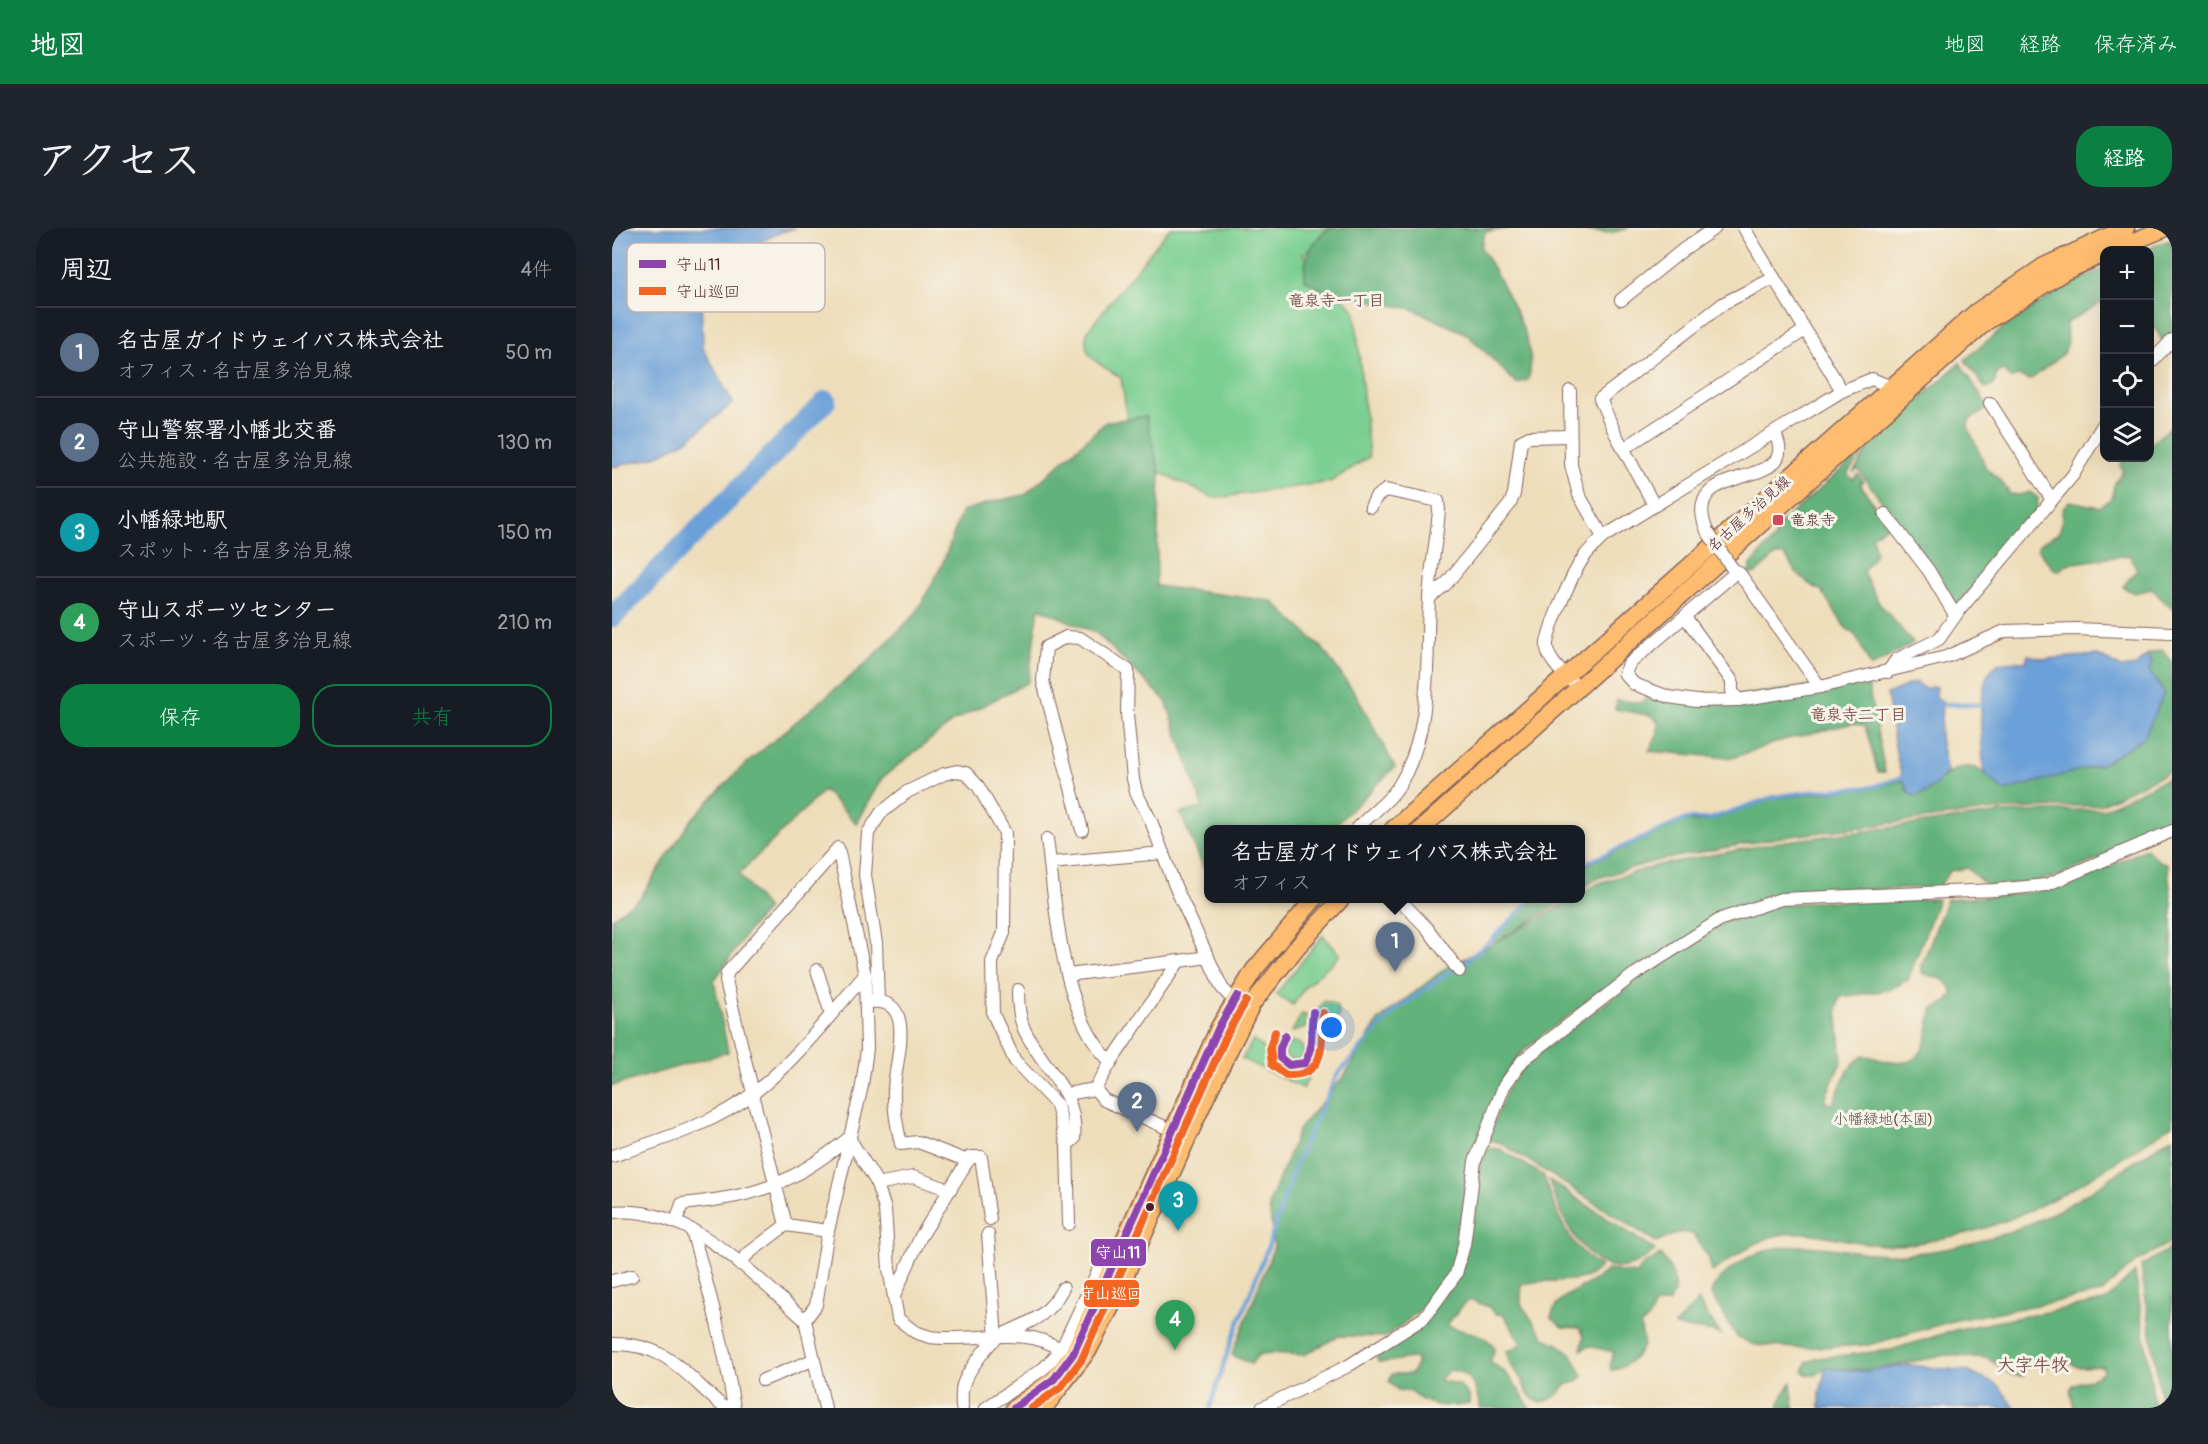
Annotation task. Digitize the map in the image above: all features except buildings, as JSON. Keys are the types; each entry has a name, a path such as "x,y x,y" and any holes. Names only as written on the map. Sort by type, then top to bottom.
{"main road":[{"name":"名古屋多治見線","path":"1398,825 1976,312 2022,279 2068,253 2126,228"},
{"path":"2123,246 2166,228"},
{"name":"名古屋多治見線","path":"1426,825 1986,322 2039,286 2100,256"},
{"path":"1045,1403 1054,1379 1073,1354 1116,1261 1231,995 1310,903"},
{"path":"1014,1408 1045,1403 1088,1351 1112,1305 1198,1114 1249,1010 1298,946 1337,903"}],"street":[{"path":"1621,300 1684,249 1715,228"},
{"path":"1744,228 1842,390"},
{"path":"1654,505 1623,449 1600,399 1724,303 1773,278"},
{"path":"1623,449 1805,330"},
{"path":"2154,359 2172,340"},
{"path":"1580,686 1564,675 1551,657 1547,644 1583,558 1603,537 1775,434 1842,390 1872,379 1891,387"},
{"path":"1570,391 1571,465 1579,495 1603,537"},
{"path":"1990,403 2052,500"},
{"path":"1888,672 1896,660 1939,639 1956,615 2073,475 2100,430"},
{"path":"1775,434 1782,447 1773,465 1724,482 1706,498 1702,511 1707,531 1820,687"},
{"path":"1429,598 1446,584 1510,504 1514,494 1521,441 1529,437 1569,436"},
{"path":"1361,825 1398,788 1411,760 1420,730 1427,677 1429,598 1439,518 1438,501 1386,490 1376,497 1371,507"},
{"path":"1885,514 1929,571 1956,615"},
{"path":"1734,571 1686,618 1629,664 1625,674 1634,684 1669,697 1696,701 1738,700 1820,687 1888,672 1946,657 2005,631 2076,629 2172,633"},
{"path":"1686,618 1732,681 1732,691 1738,700"},
{"path":"1082,830 1043,681 1046,646 1066,637 1080,638 1128,670 1127,714 1133,779 1175,886 1208,957 1231,995 1249,1010"},
{"path":"805,1320 816,1305 828,1231 865,1067 876,943 865,875 868,833 881,813 907,792 944,774 957,771 966,773 978,786 1005,832 1004,933 992,962 995,1020 1016,1061 1057,1105 1067,1145 1069,1224"},
{"path":"1262,1408 1348,1366 1424,1318 1456,1274 1464,1245 1469,1194 1480,1144 1504,1086 1522,1060 1632,976 1720,919 1781,899 1995,890 2046,885 2172,831"},
{"path":"1047,838 1056,920 1079,1014 1111,1062"},
{"path":"786,1226 726,981 728,973 838,848 872,1001"},
{"path":"1050,863 1163,853"},
{"path":"1403,903 1426,928 1459,971"},
{"path":"1068,975 1208,957"},
{"path":"1067,1094 1095,1089 1179,961"},
{"path":"817,970 831,1014"},
{"path":"612,1156 690,1129 753,1094 772,1078 865,975"},
{"path":"1018,990 1024,1029 1067,1094 1075,1132 1074,1139 1067,1145"},
{"path":"872,1001 894,1007 900,1023 894,1090 901,1144 918,1142 968,1161"},
{"path":"1095,1089 1104,1100 1174,1131"},
{"path":"849,1138 877,1184 885,1209 898,1318 915,1332 942,1339 1041,1339 1060,1350"},
{"path":"676,1222 682,1204 741,1196 775,1186 818,1162 849,1138"},
{"path":"894,1296 920,1238 970,1157 981,1157 990,1219"},
{"path":"877,1184 913,1177 950,1190"},
{"path":"612,1212 651,1215 676,1222 710,1238 805,1320 825,1408"},
{"path":"739,1264 749,1253 786,1226 828,1231"},
{"path":"692,1231 717,1320 734,1408"},
{"path":"988,1234 996,1338"},
{"path":"986,1408 1044,1368 1060,1350 1104,1258 1116,1261"},
{"path":"612,1281 632,1276"},
{"path":"962,1408 963,1386 968,1374 996,1338 1019,1330 1036,1319 1049,1308 1063,1288"},
{"path":"612,1344 632,1344 660,1352 689,1374 725,1408"},
{"path":"763,1380 813,1360"}],"green space":[{"path":"1170,228 1346,228 1303,254 1355,311 1369,457 1330,482 1214,498 1134,460 1121,378 1093,359 1086,347 1086,339 1088,330"},
{"path":"1331,228 1511,228 1485,232 1481,247 1524,331 1531,365 1528,380 1517,384 1467,334 1412,309 1327,292 1305,280 1307,257 1310,250 1319,237"},
{"path":"1544,228 1629,228 1611,233"},
{"path":"2172,239 2172,332 2162,340 2154,326 2154,246"},
{"path":"2100,270 2100,303 2066,323 2067,345 2063,354 2030,380 2019,376 2010,378 2004,370 1997,373 1994,385 1985,388 1965,360 2031,308"},
{"path":"1960,363 1989,408 1969,420 1968,427 1986,468 2001,481 2010,494 2020,495 2030,492 2038,498 2036,512 1957,605 1858,469 1853,473 1874,440"},
{"path":"1146,416 1160,474 1156,586 1272,601 1322,648 1357,696 1395,767 1335,825 1204,825 1204,868 1180,813 1203,808 1166,701 1096,633 1039,608 1028,682 954,721 882,778 856,823 824,790 739,874 767,909 748,931 714,981 728,1052 612,1086 612,918 640,898 691,820 740,769 871,659 916,613 942,565 962,511 1025,495 1106,422"},
{"path":"2172,426 2172,609 2152,589 2134,593 2123,587 2137,569 2129,555 2067,564 2059,571 2051,567 2038,549 2040,544 2061,529 2063,508 2070,501 2099,507 2112,498 2114,485 2123,471 2120,465 2122,462 2154,462 2154,441"},
{"path":"1867,447 1847,474 1853,479 1858,474 1863,481 1860,484 1888,525 1872,536 1875,556 1863,572 1879,603 1913,643 1871,667 1856,636 1845,627 1821,590 1800,576 1785,555 1776,555 1756,573 1748,574 1751,565 1776,536 1774,529"},
{"path":"2162,650 2172,661 2172,770 2100,805 1994,810 1776,838 1655,861 1598,878 1585,886 1585,865 1686,820 1695,822 1711,820 1774,798 1873,787 1905,780 1907,790 1928,790 1947,774 1961,768 1969,767 1984,773 2144,738 2164,693 2149,671 2152,662 2147,655"},
{"path":"1867,680 1885,772 1878,772 1865,726 1854,723 1783,740 1732,758 1649,751 1658,734 1658,722 1653,716 1615,709 1617,700 1641,703 1645,701 1646,695 1675,703"},
{"path":"2172,776 2172,827 2059,876 2027,883 1987,886 1967,868 1949,871 1939,887 1777,895 1630,972 1542,1035 1519,1055 1503,1079 1487,1111 1471,1158 1464,1191 1460,1247 1449,1272 1419,1311 1386,1337 1339,1336 1304,1355 1269,1353 1258,1355 1251,1364 1232,1355 1274,1247 1269,1204 1299,1129 1345,1075 1379,1020 1446,968 1491,945 1505,925 1530,903 1559,903 1495,943 1566,903 1585,903 1585,892 1599,883 1659,865 1780,842 2001,813 2104,809"},
{"name":"小幡緑地(本園)","path":"2146,849 2159,861 2167,864 2172,903 2172,1125 2070,1190 2015,1217 1959,1235 1901,1245 1872,1244 1811,1234 1788,1233 1753,1245 1712,1272 1709,1258 1693,1234 1681,1232 1656,1242 1501,1143 1486,1139 1508,1088 1526,1063 1633,982 1725,923 1780,905 1811,902 1938,899 1908,980 1889,990 1840,997 1837,1008 1842,1060 1824,1101 1832,1105 1847,1072 1861,1057 1867,1056 1894,1063 1914,1059 1920,1053 1928,1034 1932,1009 1947,1002 1952,994 1951,987 1944,980 1922,973 1922,965 1947,899 2014,894 2063,885"},
{"path":"1323,935 1340,955 1305,987 1293,1005 1276,994"},
{"path":"1324,1001 1336,1005 1339,1013 1303,1088 1242,1059 1253,1040 1292,1075 1300,1079 1315,1054 1317,1012"},
{"path":"1302,1014 1306,1015 1305,1028 1292,1032"},
{"path":"1294,1042 1300,1045 1303,1051 1300,1057 1294,1060 1288,1057 1285,1051 1288,1045"},
{"path":"2172,1137 2172,1241 2137,1261 2101,1293 1956,1320 1868,1345 1798,1348 1755,1345 1737,1337 1711,1294 1716,1284 1730,1270 1751,1257 1772,1249 1793,1246 1905,1254 1948,1249 2014,1230 2073,1202"},
{"path":"1486,1148 1500,1149 1544,1176 1558,1215 1571,1239 1600,1266 1585,1278 1531,1282 1521,1285 1521,1304 1544,1338 1558,1344 1572,1355 1583,1376 1576,1382 1565,1385 1558,1394 1541,1403 1530,1396 1510,1363 1506,1351 1514,1349 1521,1343 1504,1315 1496,1314 1489,1307 1471,1300 1464,1303 1447,1325 1479,1335 1490,1342 1495,1348 1490,1363 1508,1375 1530,1408 1480,1408 1475,1388 1469,1378 1458,1371 1450,1370 1439,1380 1459,1385 1469,1396 1469,1404 1446,1406 1423,1401 1412,1392 1398,1390 1389,1382 1392,1374 1411,1374 1417,1365 1416,1358 1378,1362 1376,1354 1415,1330 1460,1275 1481,1162"},
{"path":"1549,1180 1655,1250 1635,1264 1617,1267 1601,1263 1574,1236 1555,1198"},
{"path":"2172,1247 2172,1408 2162,1408 2141,1266"},
{"path":"1661,1255 1673,1277 1673,1296 1670,1302 1655,1305 1648,1319 1640,1326 1643,1346 1625,1365 1611,1370 1610,1365 1614,1352 1589,1346 1581,1350 1584,1337 1580,1328 1562,1327 1551,1317 1555,1308 1567,1295 1600,1277 1607,1270 1636,1274 1644,1264"},
{"path":"2135,1272 2155,1408 2074,1408 2070,1390 2074,1384 2089,1380 2103,1372 2103,1366 2077,1367 2069,1361 2044,1367 2027,1366 2023,1376 2012,1375 1987,1358 1945,1355 1873,1370 1826,1368 1816,1375 1807,1375 1803,1371 1807,1362 1818,1358 1891,1350 1959,1329 2105,1301"},
{"path":"1698,1301 1720,1334 1675,1325"},
{"path":"1791,1383 1794,1408 1778,1408 1782,1397"}],"water":[{"path":"612,228 796,228 758,243 627,243 627,312 702,312 703,348 733,403 686,441 652,458 612,467"},
{"path":"2028,655 2044,659 2098,655 2122,668 2136,666 2147,655 2152,662 2149,671 2164,693 2144,738 2102,764 2004,791 1984,773 1981,717 1984,687 1988,675 1998,664 2014,661 2026,662"},
{"path":"1915,682 1925,689 1936,686 1936,697 1942,701 1940,738 1947,772 1927,792 1911,795 1901,774 1887,694"},
{"path":"1908,1365 1967,1371 1999,1386 2015,1408 1820,1408 1820,1393 1826,1368 1864,1371"}],"waterway":[{"path":"612,617 826,401"},
{"path":"1940,704 1986,705"},
{"path":"1585,863 1686,819 1710,819 1773,797 1814,791 1872,787 1907,776"},
{"path":"1460,966 1487,944 1528,903"},
{"path":"1210,1408 1229,1348 1269,1244 1296,1162 1337,1075 1394,1011 1454,969"}],"transit line":[{"name":"守山11","path":"1014,1408 1054,1379 1073,1354 1219,1027 1237,996"},
{"name":"守山巡回","path":"1032,1408 1061,1387 1082,1359 1228,1032 1246,1001"},
{"name":"守山11","path":"1285,1036 1280,1048 1280,1058 1289,1065 1305,1063 1310,1052 1313,1012"},
{"name":"守山巡回","path":"1275,1032 1270,1047 1272,1065 1286,1075 1309,1071 1319,1056 1323,1013"}],"place":[{"name":"竜泉寺","path":"1778,520"},
{"name":"名古屋ガイドウェイバス株式会社","path":"1395,972"},
{"name":"守山警察署小幡北交番","path":"1137,1132"},
{"name":"小幡緑地駅","path":"1178,1231"},
{"name":"守山スポーツセンター","path":"1175,1350"}],"district":[{"name":"竜泉寺一丁目","path":"1336,301"},
{"name":"竜泉寺二丁目","path":"1858,715"},
{"name":"大字牛牧","path":"2033,1365"}]}
